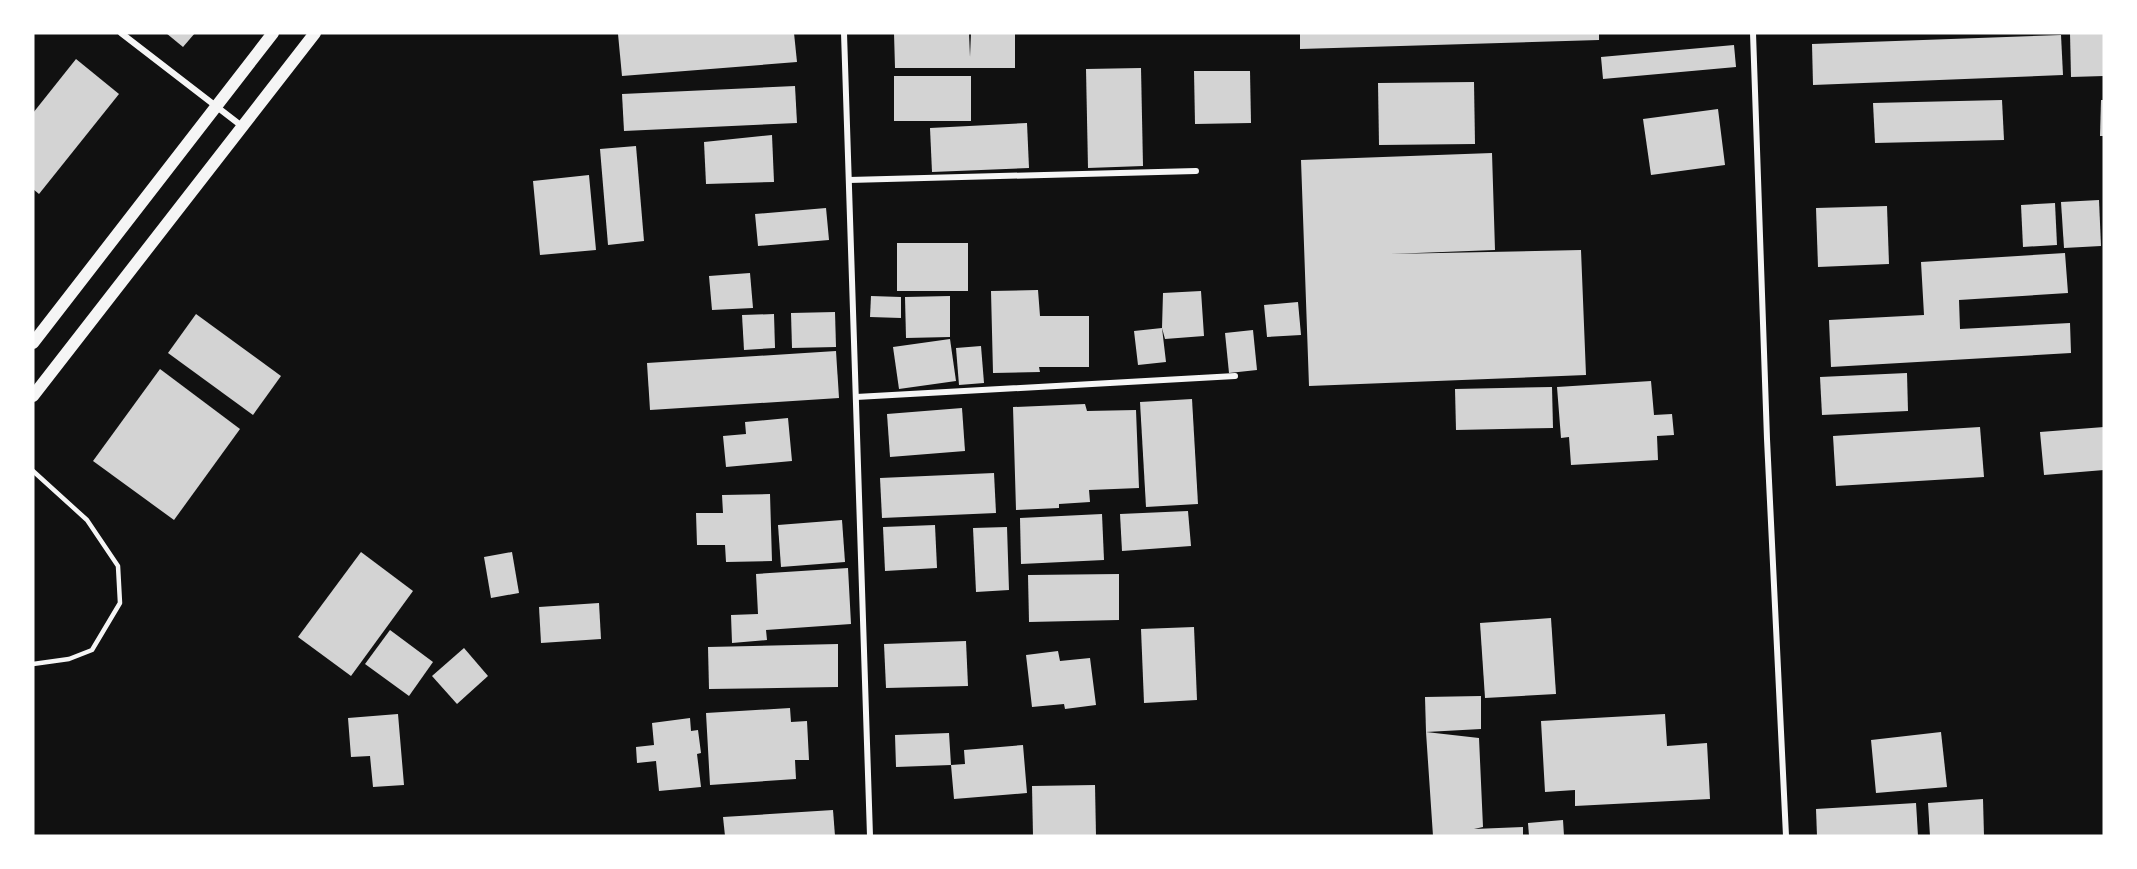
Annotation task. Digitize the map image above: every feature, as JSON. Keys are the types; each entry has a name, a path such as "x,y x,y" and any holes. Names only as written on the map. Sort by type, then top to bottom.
{"main road":[{"path":"33,344 273,33"},
{"path":"33,396 315,33"}],"street":[{"path":"121,33 243,128"},
{"path":"844,33 870,836"},
{"path":"1753,33 1767,440 1786,836"},
{"path":"849,180 1196,171"},
{"path":"855,398 1235,376"}],"lane":[{"path":"33,471 87,520 118,566 120,603 92,650 69,659 33,664"}],"building":[{"path":"166,33 195,33 183,47"},
{"path":"794,33 797,62 622,76 618,34"},
{"path":"894,33 969,33 970,57 971,33 1015,33 1015,68 895,68"},
{"path":"1300,33 1599,33 1599,40 1300,49"},
{"path":"2070,33 2104,33 2104,76 2071,77"},
{"path":"2061,35 2063,75 1813,85 1812,44"},
{"path":"1734,45 1736,67 1603,79 1601,57"},
{"path":"76,59 119,94 39,194 33,189 33,113"},
{"path":"1141,68 1143,166 1088,168 1086,69"},
{"path":"1194,71 1250,71 1251,123 1195,124"},
{"path":"894,76 971,76 971,121 894,121"},
{"path":"1474,82 1475,144 1379,145 1378,83"},
{"path":"795,86 797,123 624,131 622,94"},
{"path":"2002,100 2004,140 1875,143 1873,103"},
{"path":"2101,100 2104,100 2104,136 2100,136"},
{"path":"1718,109 1725,165 1651,175 1643,119"},
{"path":"1027,123 1029,168 932,172 930,128"},
{"path":"772,135 774,182 706,184 704,142"},
{"path":"636,146 644,241 608,245 600,149"},
{"path":"1492,153 1495,250 1390,254 1581,250 1586,375 1309,386 1301,160"},
{"path":"589,175 596,250 540,255 533,181"},
{"path":"2099,200 2101,246 2064,248 2061,202"},
{"path":"2055,203 2057,245 2023,247 2021,205"},
{"path":"1887,206 1889,264 1818,267 1816,208"},
{"path":"826,208 829,240 758,246 755,214"},
{"path":"897,243 968,243 968,291 897,291"},
{"path":"2065,253 2068,293 1959,300 1960,329 2070,323 2071,353 1831,367 1829,320 1924,315 1921,262"},
{"path":"750,273 753,308 712,310 709,276"},
{"path":"1038,290 1040,316 1089,316 1089,367 1039,367 1040,372 993,373 991,291"},
{"path":"1201,291 1204,336 1165,339 1162,328 1163,293"},
{"path":"871,296 901,297 901,318 870,317"},
{"path":"950,296 950,337 906,338 905,297"},
{"path":"1298,302 1301,335 1267,337 1264,305"},
{"path":"835,312 836,347 792,348 791,313"},
{"path":"196,314 281,376 253,415 168,353"},
{"path":"774,314 775,348 744,350 742,315"},
{"path":"1162,328 1166,362 1138,365 1134,331"},
{"path":"1253,330 1257,370 1229,373 1225,333"},
{"path":"950,339 956,381 899,389 893,347"},
{"path":"981,346 984,383 959,385 956,348"},
{"path":"836,351 839,398 650,410 647,363"},
{"path":"160,369 240,429 174,520 93,461"},
{"path":"1907,373 1908,411 1822,415 1820,377"},
{"path":"1651,381 1654,415 1672,414 1674,435 1657,436 1658,460 1571,465 1569,437 1561,438 1557,387"},
{"path":"1552,387 1553,428 1456,430 1455,389"},
{"path":"1192,399 1198,504 1146,507 1140,402"},
{"path":"1085,404 1087,411 1136,410 1139,488 1089,490 1090,502 1059,504 1059,508 1016,510 1013,407"},
{"path":"962,408 965,451 890,457 887,414"},
{"path":"788,418 792,461 726,467 723,436 746,434 745,422"},
{"path":"1980,427 1984,477 1836,486 1833,436"},
{"path":"2104,427 2104,470 2044,475 2040,432"},
{"path":"994,473 996,513 882,518 880,478"},
{"path":"770,494 772,561 726,562 725,545 697,545 696,513 723,513 722,495"},
{"path":"1188,511 1191,546 1122,551 1120,514"},
{"path":"1102,514 1104,560 1021,564 1020,518"},
{"path":"842,520 845,562 781,567 778,525"},
{"path":"935,525 937,568 885,571 883,527"},
{"path":"1007,527 1009,590 976,592 973,528"},
{"path":"361,552 413,591 351,676 298,637"},
{"path":"512,552 519,593 491,598 484,557"},
{"path":"848,568 851,624 766,630 767,640 732,643 731,615 758,614 756,574"},
{"path":"1119,574 1119,620 1029,622 1028,575"},
{"path":"599,603 601,639 541,643 539,607"},
{"path":"1551,618 1556,694 1485,698 1480,623"},
{"path":"1194,627 1197,700 1144,703 1141,629"},
{"path":"390,630 433,662 409,696 365,664"},
{"path":"966,641 968,686 886,688 884,644"},
{"path":"838,644 838,687 709,689 708,647"},
{"path":"464,648 488,676 457,704 432,676"},
{"path":"1058,651 1060,661 1090,658 1096,705 1065,709 1064,704 1032,707 1026,655"},
{"path":"1481,696 1481,729 1426,732 1425,697"},
{"path":"790,708 791,722 807,721 809,760 795,760 796,779 710,785 706,713"},
{"path":"398,714 404,785 373,787 370,756 351,757 348,718"},
{"path":"1665,714 1667,746 1707,743 1710,799 1575,806 1575,790 1545,792 1541,721"},
{"path":"690,718 691,731 698,730 701,753 697,754 701,787 659,791 656,761 637,763 636,747 654,745 652,723"},
{"path":"1426,732 1479,738 1483,827 1474,829 1523,827 1523,836 1433,836"},
{"path":"1941,732 1947,787 1876,793 1871,740"},
{"path":"949,733 951,765 896,767 895,735"},
{"path":"1023,745 1027,793 954,799 951,765 965,764 964,750"},
{"path":"1095,785 1096,836 1033,836 1032,786"},
{"path":"1983,799 1984,836 1930,836 1928,803"},
{"path":"1916,803 1918,836 1817,836 1816,809"},
{"path":"833,810 835,836 725,836 723,817"},
{"path":"1563,820 1564,836 1529,836 1528,823"}]}
